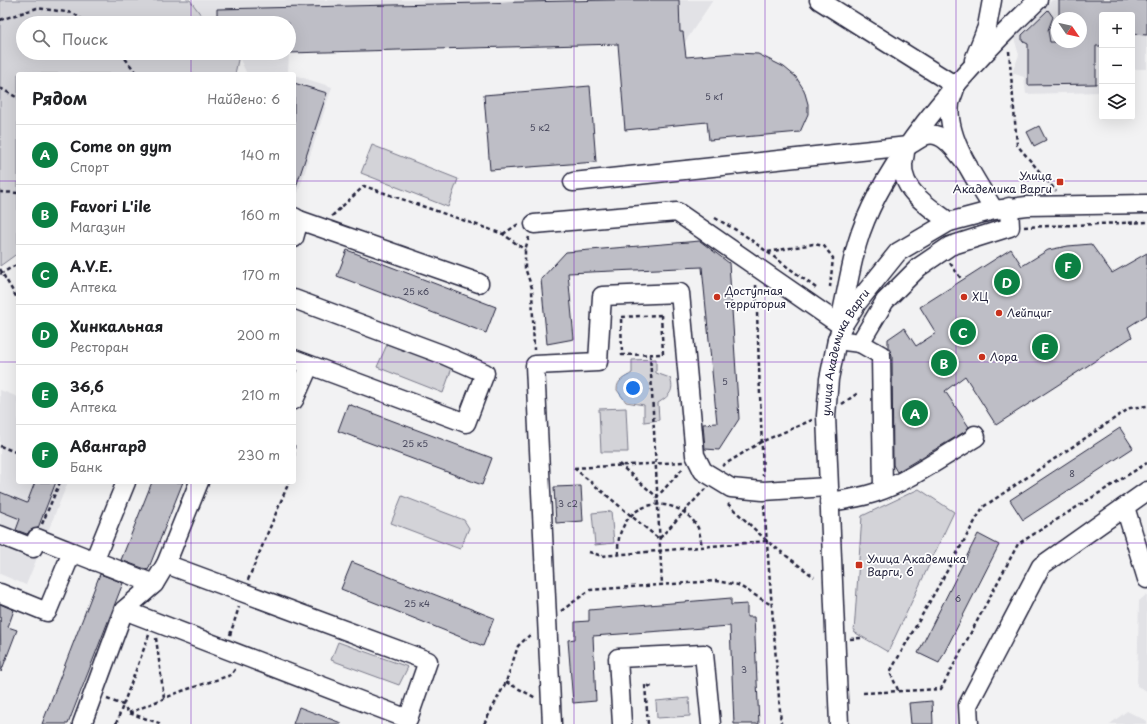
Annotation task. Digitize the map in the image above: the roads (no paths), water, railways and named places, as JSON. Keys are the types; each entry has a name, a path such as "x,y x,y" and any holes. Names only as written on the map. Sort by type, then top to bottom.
{"street":[{"path":"819,0 956,86"},
{"path":"837,340 857,244 873,206 908,146 956,86 975,58 987,27 992,0"},
{"path":"968,166 958,146 950,121 950,103 956,86 1038,0"},
{"path":"573,182 908,146 926,135 940,136 954,148 968,166 1001,209 1010,227 950,246 919,267 885,301 860,342"},
{"path":"908,146 902,161 903,176 909,188 920,200 949,222"},
{"name":"улица Академика Варги","path":"839,724 828,494 826,416 837,340 857,303 898,252 949,222 1001,209 1147,204"},
{"path":"534,224 677,212 837,340 860,342 881,355 883,489"},
{"path":"297,218 479,283"},
{"path":"552,724 535,366 598,362 602,296 680,293 695,455 704,471 731,488 828,494 853,499 876,493 902,480 976,437 974,435"},
{"path":"296,300 485,373 466,423 301,362 296,389"},
{"path":"94,560 125,484"},
{"path":"82,724 124,610 154,584 166,564 198,484"},
{"path":"969,724 968,705 1041,566 1147,491"},
{"path":"1125,507 1147,579"},
{"path":"0,535 33,548 37,538 154,584"},
{"path":"0,593 47,612 72,552"},
{"path":"124,610 408,718 428,661 166,564"},
{"path":"622,724 618,658 704,654 711,724"}],"place":[{"name":"Улица Академика Варги","path":"1060,182"},
{"name":"Авангард","path":"1068,266"},
{"name":"Хинкальная","path":"1007,282"},
{"name":"Доступная территория","path":"717,297"},
{"name":"ХЦ","path":"964,297"},
{"name":"Лейпциг","path":"999,313"},
{"name":"A.V.E.","path":"963,332"},
{"name":"36,6","path":"1045,347"},
{"name":"Лора","path":"982,357"},
{"name":"Favori L'ile","path":"944,363"},
{"name":"Come on gym","path":"915,413"},
{"name":"Улица Академика Варги, 6","path":"859,565"}]}
